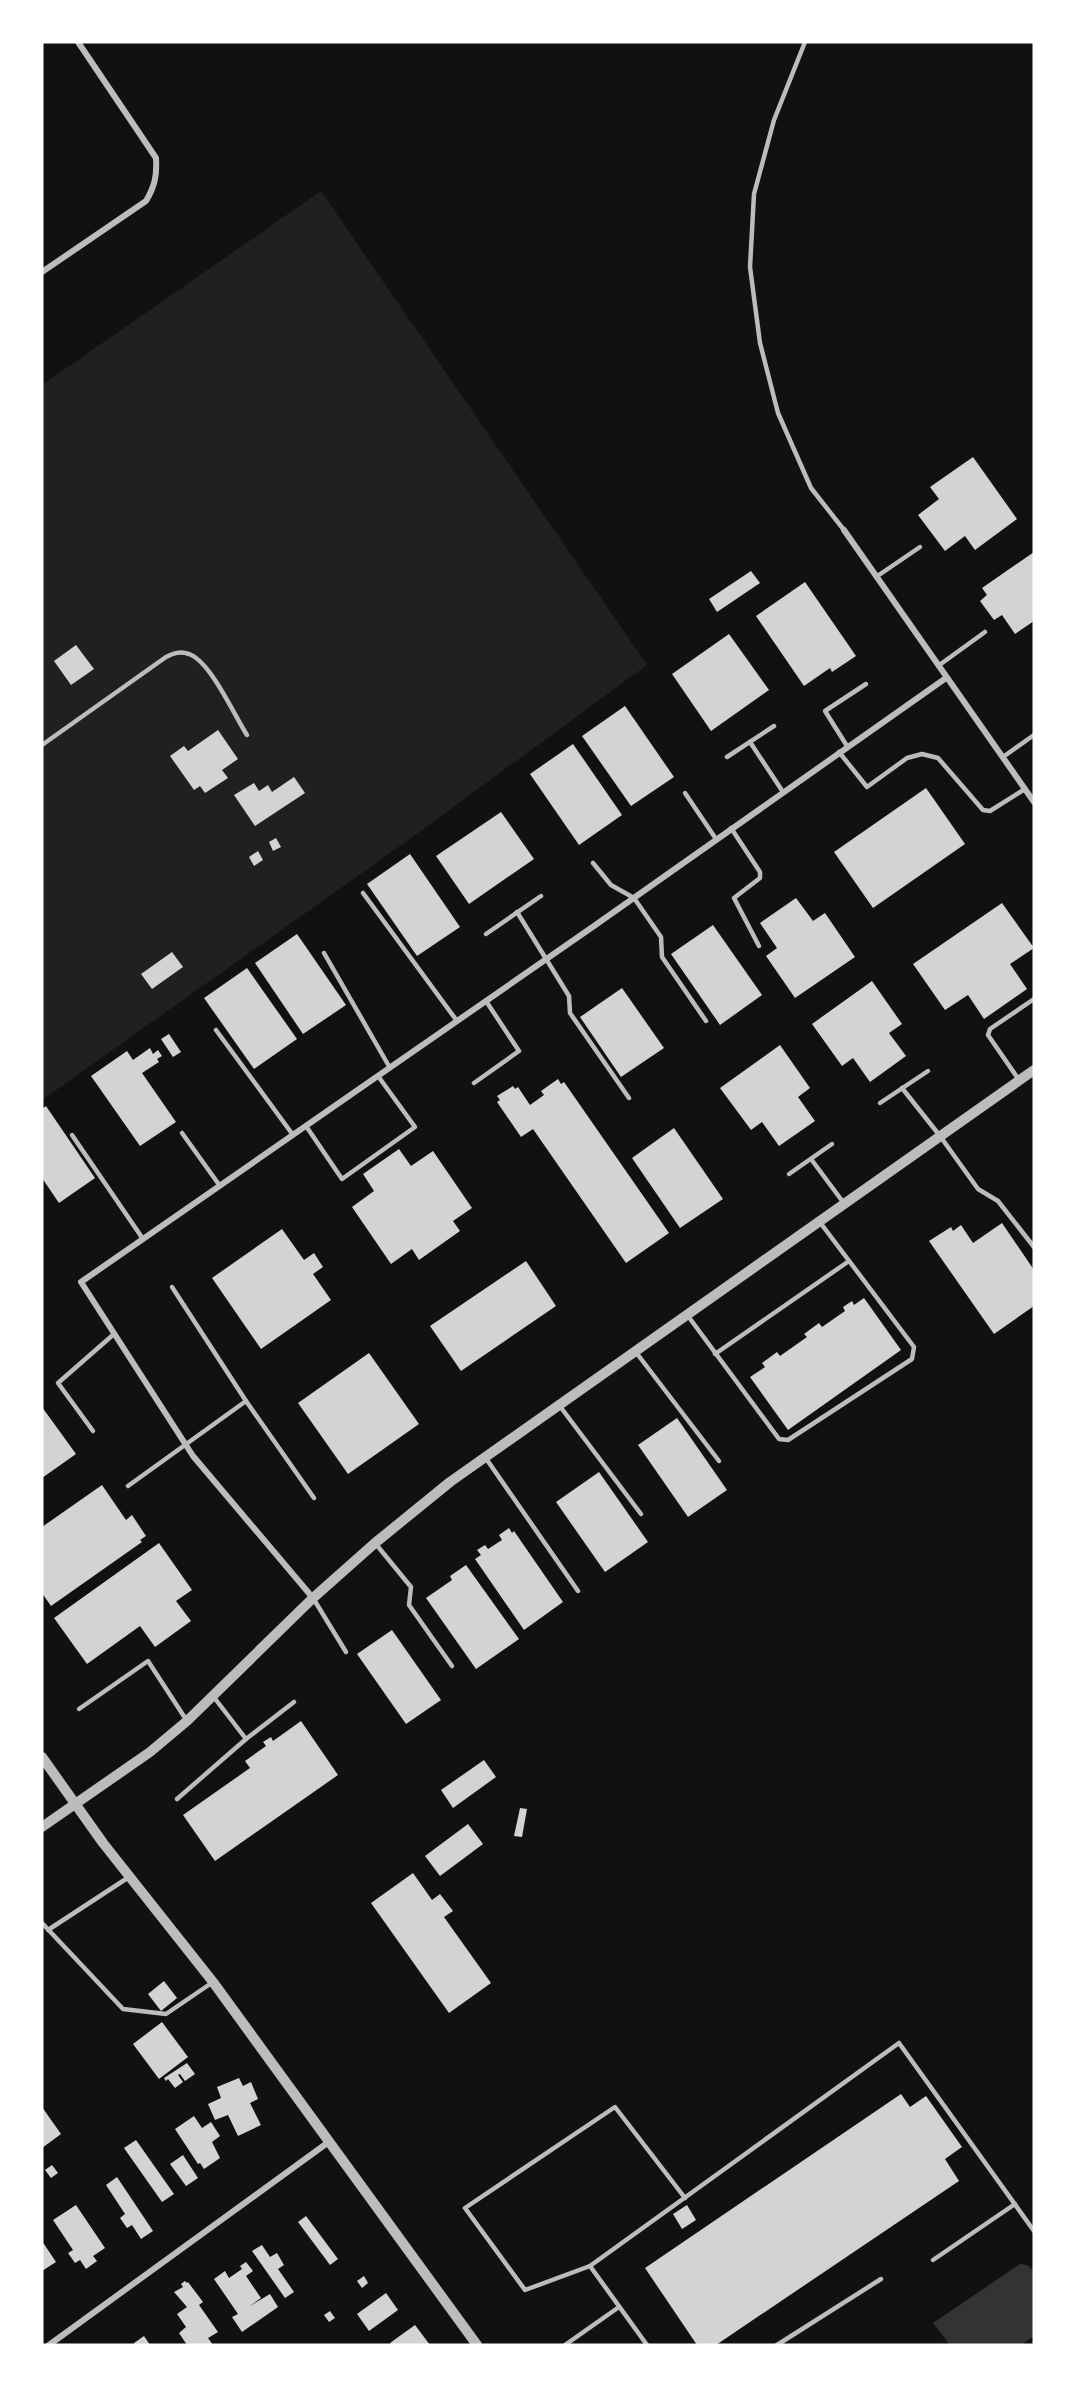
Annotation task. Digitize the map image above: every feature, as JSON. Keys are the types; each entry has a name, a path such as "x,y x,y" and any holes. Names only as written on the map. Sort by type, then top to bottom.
{"street":[{"path":"42,272 146,201 153,189 156,175 156,158 78,42"},
{"path":"844,530 1034,802"},
{"path":"313,1598 186,1446 81,1282 946,678"},
{"path":"42,1827 150,1752 187,1721 313,1598 375,1543 450,1482 1034,1070"},
{"path":"42,1757 331,2141 477,2345"},
{"path":"49,2345 331,2141"}],"lane":[{"path":"805,42 774,120 754,195 750,267 760,343 778,413 811,488 844,530"},
{"path":"876,577 920,547"},
{"path":"938,666 985,632"},
{"path":"42,745 166,657 177,652 190,655 204,664 247,735"},
{"path":"848,746 825,711 866,684"},
{"path":"727,757 774,726"},
{"path":"1003,757 1034,735"},
{"path":"750,742 783,792"},
{"path":"839,752 867,787 907,758 922,754 938,758 983,810 990,811 1025,789"},
{"path":"685,793 716,839"},
{"path":"731,828 760,872 760,878 734,898 759,946"},
{"path":"592,863 611,885 633,898 661,937 662,957 706,1021"},
{"path":"363,893 457,1021"},
{"path":"486,934 542,896"},
{"path":"517,912 568,996 570,1013 630,1098"},
{"path":"324,953 390,1068"},
{"path":"1019,1080 988,1035 990,1029 1034,999"},
{"path":"474,1083 519,1051 486,1001"},
{"path":"216,1030 293,1135"},
{"path":"880,1103 928,1071"},
{"path":"306,1126 342,1179 416,1127 378,1076"},
{"path":"902,1088 978,1189 998,1201 1034,1247"},
{"path":"182,1133 220,1185"},
{"path":"72,1135 143,1239"},
{"path":"789,1174 832,1144"},
{"path":"811,1159 844,1203"},
{"path":"687,1315 778,1439 788,1440 912,1359 914,1347 819,1221"},
{"path":"716,1354 849,1261"},
{"path":"172,1287 246,1401 314,1498"},
{"path":"93,1431 58,1383 114,1334"},
{"path":"634,1352 719,1461"},
{"path":"128,1486 246,1401"},
{"path":"559,1405 641,1514"},
{"path":"485,1457 578,1591"},
{"path":"375,1543 411,1587 409,1605 452,1666"},
{"path":"313,1598 346,1653"},
{"path":"79,1709 148,1661 187,1721"},
{"path":"213,1696 246,1738"},
{"path":"177,1799 246,1738 294,1702"},
{"path":"48,1930 130,1876"},
{"path":"42,1923 123,2009 166,2014 213,1982"},
{"path":"685,2198 615,2107 465,2208 525,2290 590,2266 685,2198 899,2043 1034,2231"},
{"path":"933,2260 1015,2204"},
{"path":"590,2266 647,2345"},
{"path":"777,2345 881,2279"},
{"path":"565,2345 619,2307"}],"shaded area":[{"path":"321,191 647,665 407,841 42,1100 42,385"},
{"path":"1020,2264 1027,2265 1034,2271 1034,2336 1021,2345 950,2345 933,2323"}],"building":[{"path":"973,457 1017,519 975,550 965,536 945,551 918,515 939,499 930,487"},
{"path":"1034,552 1034,621 1015,634 1002,615 994,620 980,601 987,595 982,588"},
{"path":"751,571 760,583 717,612 709,599"},
{"path":"805,582 856,656 832,672 830,668 804,686 756,616"},
{"path":"729,634 769,690 711,731 672,674"},
{"path":"76,645 94,669 71,685 54,661"},
{"path":"625,706 674,777 631,806 582,736"},
{"path":"218,730 238,759 222,770 228,778 205,793 200,786 194,790 170,756 184,746 188,751"},
{"path":"573,744 622,815 579,845 530,774"},
{"path":"294,777 305,793 255,826 234,795 254,783 259,791 268,785 272,792"},
{"path":"926,788 965,844 873,908 834,852"},
{"path":"501,812 534,859 469,904 436,856"},
{"path":"276,838 281,847 273,851 269,842"},
{"path":"258,851 263,860 254,866 249,857"},
{"path":"410,854 460,927 417,956 367,884"},
{"path":"796,898 813,921 825,913 855,957 795,998 766,956 777,948 760,923"},
{"path":"1002,903 1034,948 1010,964 1027,989 984,1019 968,995 945,1010 913,964"},
{"path":"713,925 762,995 720,1025 671,954"},
{"path":"297,934 346,1005 303,1034 255,963"},
{"path":"172,952 183,967 152,989 141,974"},
{"path":"247,968 297,1039 254,1069 204,998"},
{"path":"872,981 902,1024 889,1033 906,1056 870,1082 853,1058 842,1066 812,1024"},
{"path":"622,988 664,1048 621,1077 580,1017"},
{"path":"169,1034 181,1052 173,1057 161,1039"},
{"path":"780,1045 810,1088 798,1097 815,1121 779,1146 762,1122 751,1130 720,1088"},
{"path":"150,1048 153,1054 158,1050 162,1056 157,1059 159,1062 142,1073 176,1122 140,1146 91,1076 127,1051 133,1060"},
{"path":"558,1079 561,1084 564,1082 669,1233 626,1263 533,1129 521,1137 497,1102 500,1100 497,1096 513,1086 515,1089 518,1087 530,1105 544,1095 541,1091"},
{"path":"46,1106 95,1178 59,1203 42,1178 42,1109"},
{"path":"674,1128 723,1199 680,1228 632,1158"},
{"path":"399,1149 411,1166 433,1151 472,1208 453,1221 460,1231 419,1260 412,1249 391,1264 352,1207 374,1191 363,1174"},
{"path":"1002,1223 1034,1270 1034,1306 994,1334 929,1241 951,1227 953,1231 961,1225 973,1243"},
{"path":"282,1229 304,1260 314,1253 323,1267 313,1274 331,1300 261,1349 212,1278"},
{"path":"526,1261 556,1306 461,1371 430,1326"},
{"path":"864,1298 901,1350 788,1430 750,1377 765,1367 762,1363 777,1352 780,1356 807,1337 804,1334 819,1323 822,1327 845,1311 843,1307 852,1301 854,1305"},
{"path":"369,1353 419,1424 348,1474 298,1403"},
{"path":"42,1407 76,1454 42,1478"},
{"path":"677,1418 727,1490 688,1517 638,1445"},
{"path":"599,1472 648,1542 605,1572 556,1502"},
{"path":"102,1485 126,1520 132,1515 146,1536 140,1540 142,1542 51,1606 42,1593 42,1527"},
{"path":"509,1528 512,1533 514,1531 563,1602 524,1630 475,1559 481,1555 477,1550 485,1545 488,1549 502,1540 499,1535"},
{"path":"159,1543 192,1590 176,1601 191,1621 155,1647 140,1626 87,1664 54,1618"},
{"path":"466,1565 519,1639 476,1669 426,1598 452,1580 450,1576"},
{"path":"392,1630 441,1700 406,1724 357,1654"},
{"path":"301,1721 338,1775 215,1861 183,1815 250,1768 245,1761 266,1746 263,1742 271,1737 273,1741"},
{"path":"484,1760 496,1777 453,1808 441,1790"},
{"path":"520,1808 527,1809 522,1837 514,1836"},
{"path":"468,1824 483,1844 440,1876 425,1856"},
{"path":"413,1873 432,1900 440,1894 453,1911 444,1917 491,1983 449,2013 371,1903"},
{"path":"164,1981 177,1998 161,2011 148,1994"},
{"path":"162,2022 188,2057 159,2079 133,2044"},
{"path":"187,2063 195,2074 185,2081 180,2074 178,2075 183,2082 175,2088 168,2079 166,2081 164,2078"},
{"path":"239,2078 243,2086 251,2082 258,2099 250,2103 261,2125 238,2136 228,2115 215,2120 208,2104 221,2098 217,2087"},
{"path":"901,2094 910,2107 926,2096 962,2147 945,2159 959,2181 716,2345 697,2345 645,2268"},
{"path":"42,2107 61,2134 42,2148"},
{"path":"194,2116 202,2128 211,2122 220,2136 212,2142 220,2158 204,2169 200,2163 198,2164 175,2129"},
{"path":"136,2140 174,2194 162,2202 124,2148"},
{"path":"183,2155 198,2178 186,2186 170,2164"},
{"path":"52,2165 58,2173 51,2178 45,2170"},
{"path":"117,2177 153,2231 141,2239 132,2225 127,2228 120,2218 125,2214 106,2185"},
{"path":"76,2205 105,2248 93,2256 97,2261 86,2269 80,2260 75,2263 68,2253 73,2250 53,2220"},
{"path":"687,2205 696,2220 682,2229 673,2214"},
{"path":"306,2216 338,2259 330,2265 298,2222"},
{"path":"42,2241 56,2262 42,2271"},
{"path":"262,2245 270,2257 277,2253 284,2265 278,2269 294,2292 285,2298 252,2251"},
{"path":"246,2262 253,2271 246,2276 261,2298 250,2306 270,2294 278,2307 242,2332 232,2317 238,2314 214,2279 225,2271 229,2278 242,2269 240,2266"},
{"path":"364,2276 368,2283 362,2288 357,2281"},
{"path":"185,2281 203,2302 199,2305 218,2332 208,2338 213,2345 187,2345 179,2333 186,2327 177,2314 187,2307 174,2292 183,2287 181,2284"},
{"path":"386,2293 398,2310 369,2331 357,2314"},
{"path":"330,2311 335,2318 329,2322 324,2315"},
{"path":"415,2325 430,2345 392,2345 390,2343"},
{"path":"144,2336 150,2345 135,2345 134,2343"}]}
